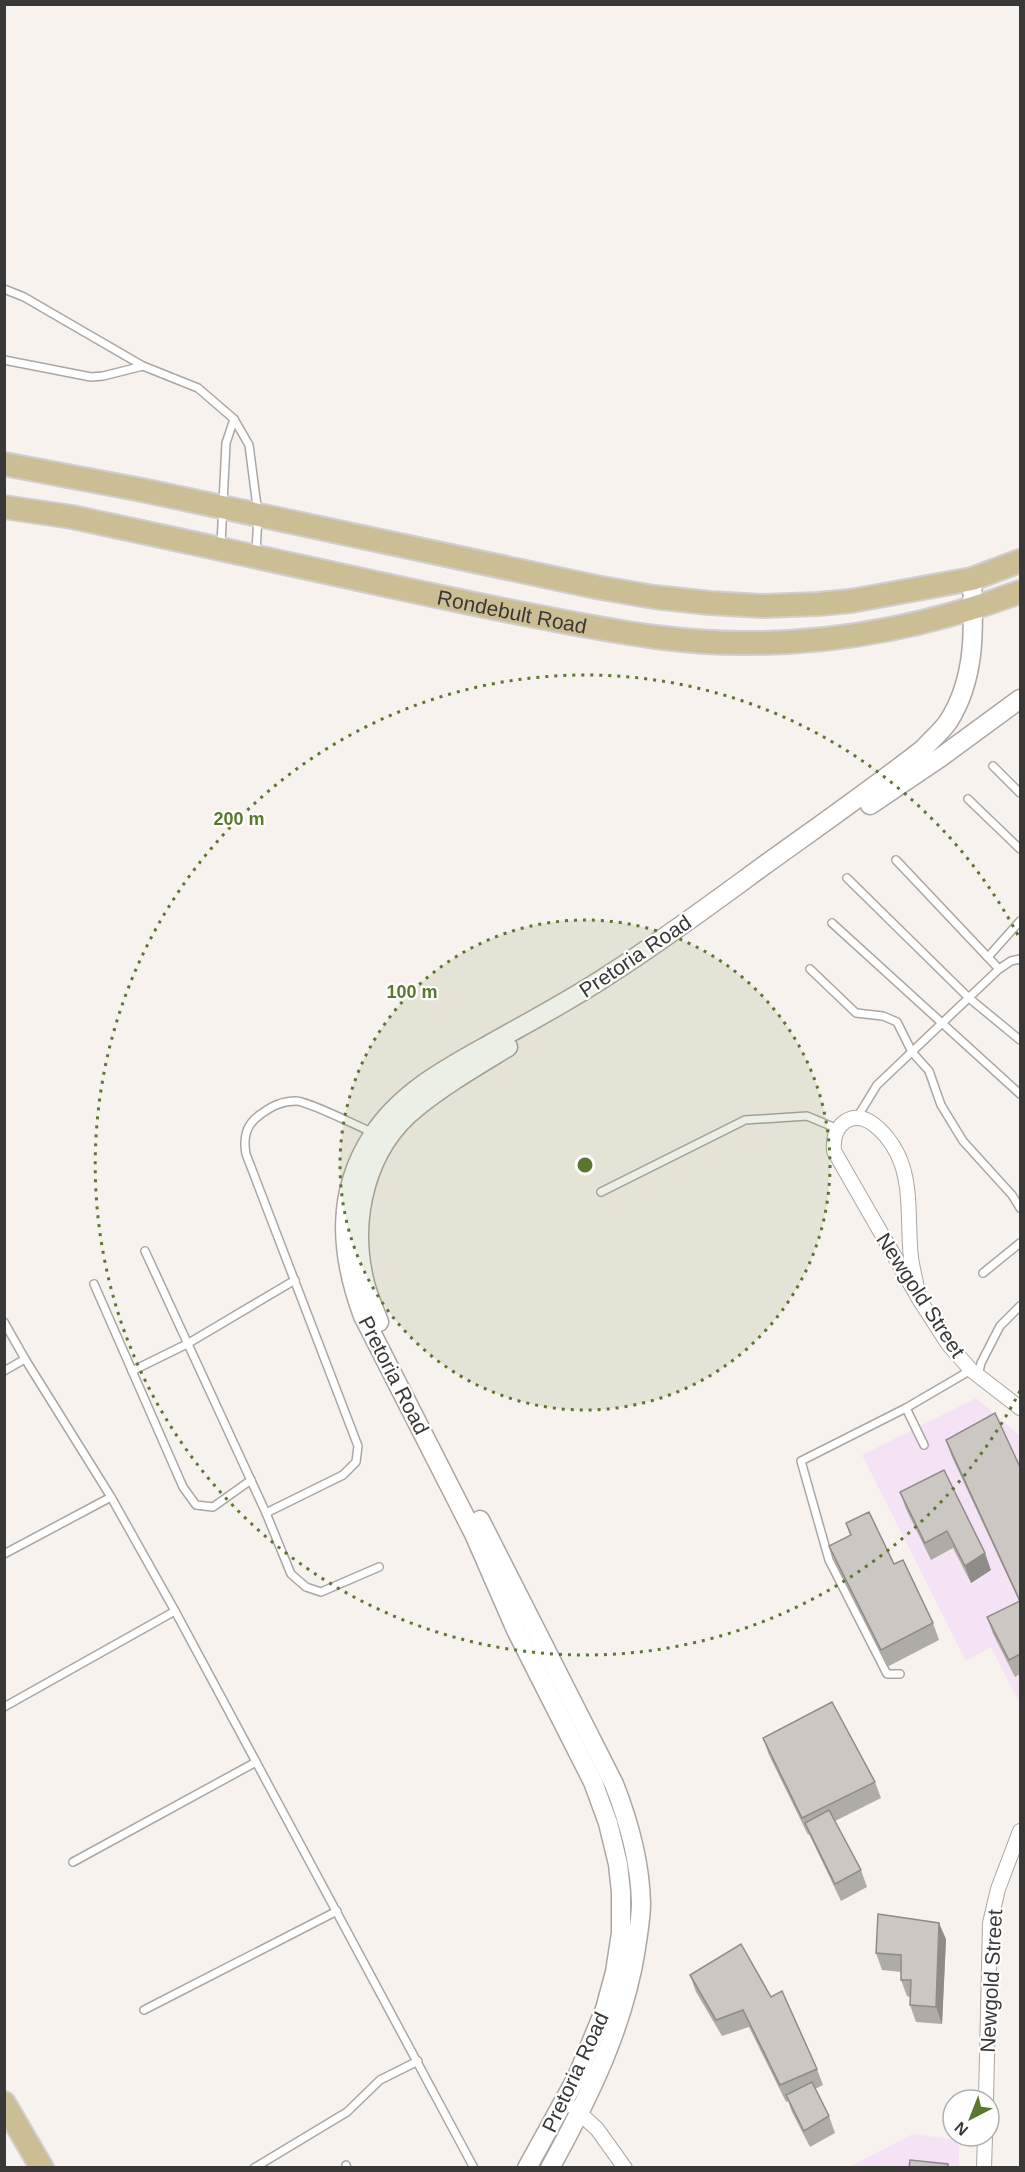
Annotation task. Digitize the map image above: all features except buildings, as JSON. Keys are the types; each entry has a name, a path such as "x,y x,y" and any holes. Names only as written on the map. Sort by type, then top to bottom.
{"main road":[{"name":"Rondebult Road","path":"4,464 258,514 596,587 654,597 710,603 762,606 840,602 972,579 1020,561"},
{"name":"Rondebult Road","path":"4,507 72,517 493,609 628,634 678,640 748,644 808,641 900,627 974,609 1020,592"},
{"path":"4,2103 42,2168"}],"street":[{"path":"872,796 947,724 960,701 970,666 974,609 972,579"},
{"path":"872,796 941,757 1020,699"},
{"name":"Pretoria Road","path":"527,2168 565,2100 592,2044 605,2009 615,1972 621,1933 618,1864 608,1823 593,1782 516,1630 474,1534 363,1316 347,1263 344,1227 349,1191 367,1160 416,1108 489,1059 618,981 723,902 872,796"},
{"name":"Pretoria Road","path":"549,2168 595,2080 626,1997 641,1904 636,1856 620,1798 589,1733 383,1331 373,1306 364,1280 360,1253 362,1197 367,1160 374,1133 397,1104 423,1084 571,999 723,902"},
{"path":"838,1129 848,1119 858,1116 870,1121 896,1152 904,1174 912,1258 919,1299"},
{"name":"Newgold Street","path":"838,1129 833,1140 840,1165 948,1344 974,1373 1020,1408"},
{"path":"602,1806 620,1798"},
{"name":"Newgold Street","path":"986,2088 990,1923 998,1889 1020,1831"},
{"path":"565,2100 580,2112 603,2137 625,2168"},
{"path":"984,2168 985,2148"}],"lane":[{"path":"4,289 24,297 143,366 198,388 234,419 249,445 258,514 256,556"},
{"path":"4,360 91,377 143,366"},
{"path":"221,549 226,443 234,419"},
{"path":"993,766 1020,793"},
{"path":"968,799 1020,849"},
{"path":"896,860 999,969"},
{"path":"847,878 969,998 1020,1040"},
{"path":"988,957 1020,921"},
{"path":"832,923 1020,1094"},
{"path":"858,1116 877,1085 999,969 1020,959"},
{"path":"810,969 856,1013 883,1016 897,1022 912,1052 930,1071 941,1105 963,1141 1012,1195 1020,1208"},
{"path":"266,1513 343,1475 356,1462 358,1446 246,1154 244,1142 246,1130 270,1107 282,1102 299,1101 374,1133"},
{"path":"601,1192 746,1120 807,1116 838,1129"},
{"path":"983,1273 1020,1243"},
{"path":"145,1251 266,1513 291,1574 306,1587 321,1592 379,1567"},
{"path":"132,1371 187,1344 295,1280"},
{"path":"94,1284 183,1488 196,1505 213,1507 251,1480"},
{"path":"900,1674 888,1674 829,1560 801,1461 974,1373 1000,1326 1020,1306"},
{"path":"4,1322 111,1497 175,1611 474,2168"},
{"path":"4,1371 25,1359"},
{"path":"906,1408 924,1445"},
{"path":"4,1554 111,1497"},
{"path":"4,1707 175,1611"},
{"path":"73,1862 256,1762"},
{"path":"144,2010 337,1911"},
{"path":"254,2168 347,2112 380,2080 418,2061"}],"shaded area":[{"path":"976,1398 1020,1436 1020,1704 991,1647 966,1661 862,1455"},
{"path":"913,2134 941,2138 941,2148 959,2148 959,2167 847,2168"}]}
